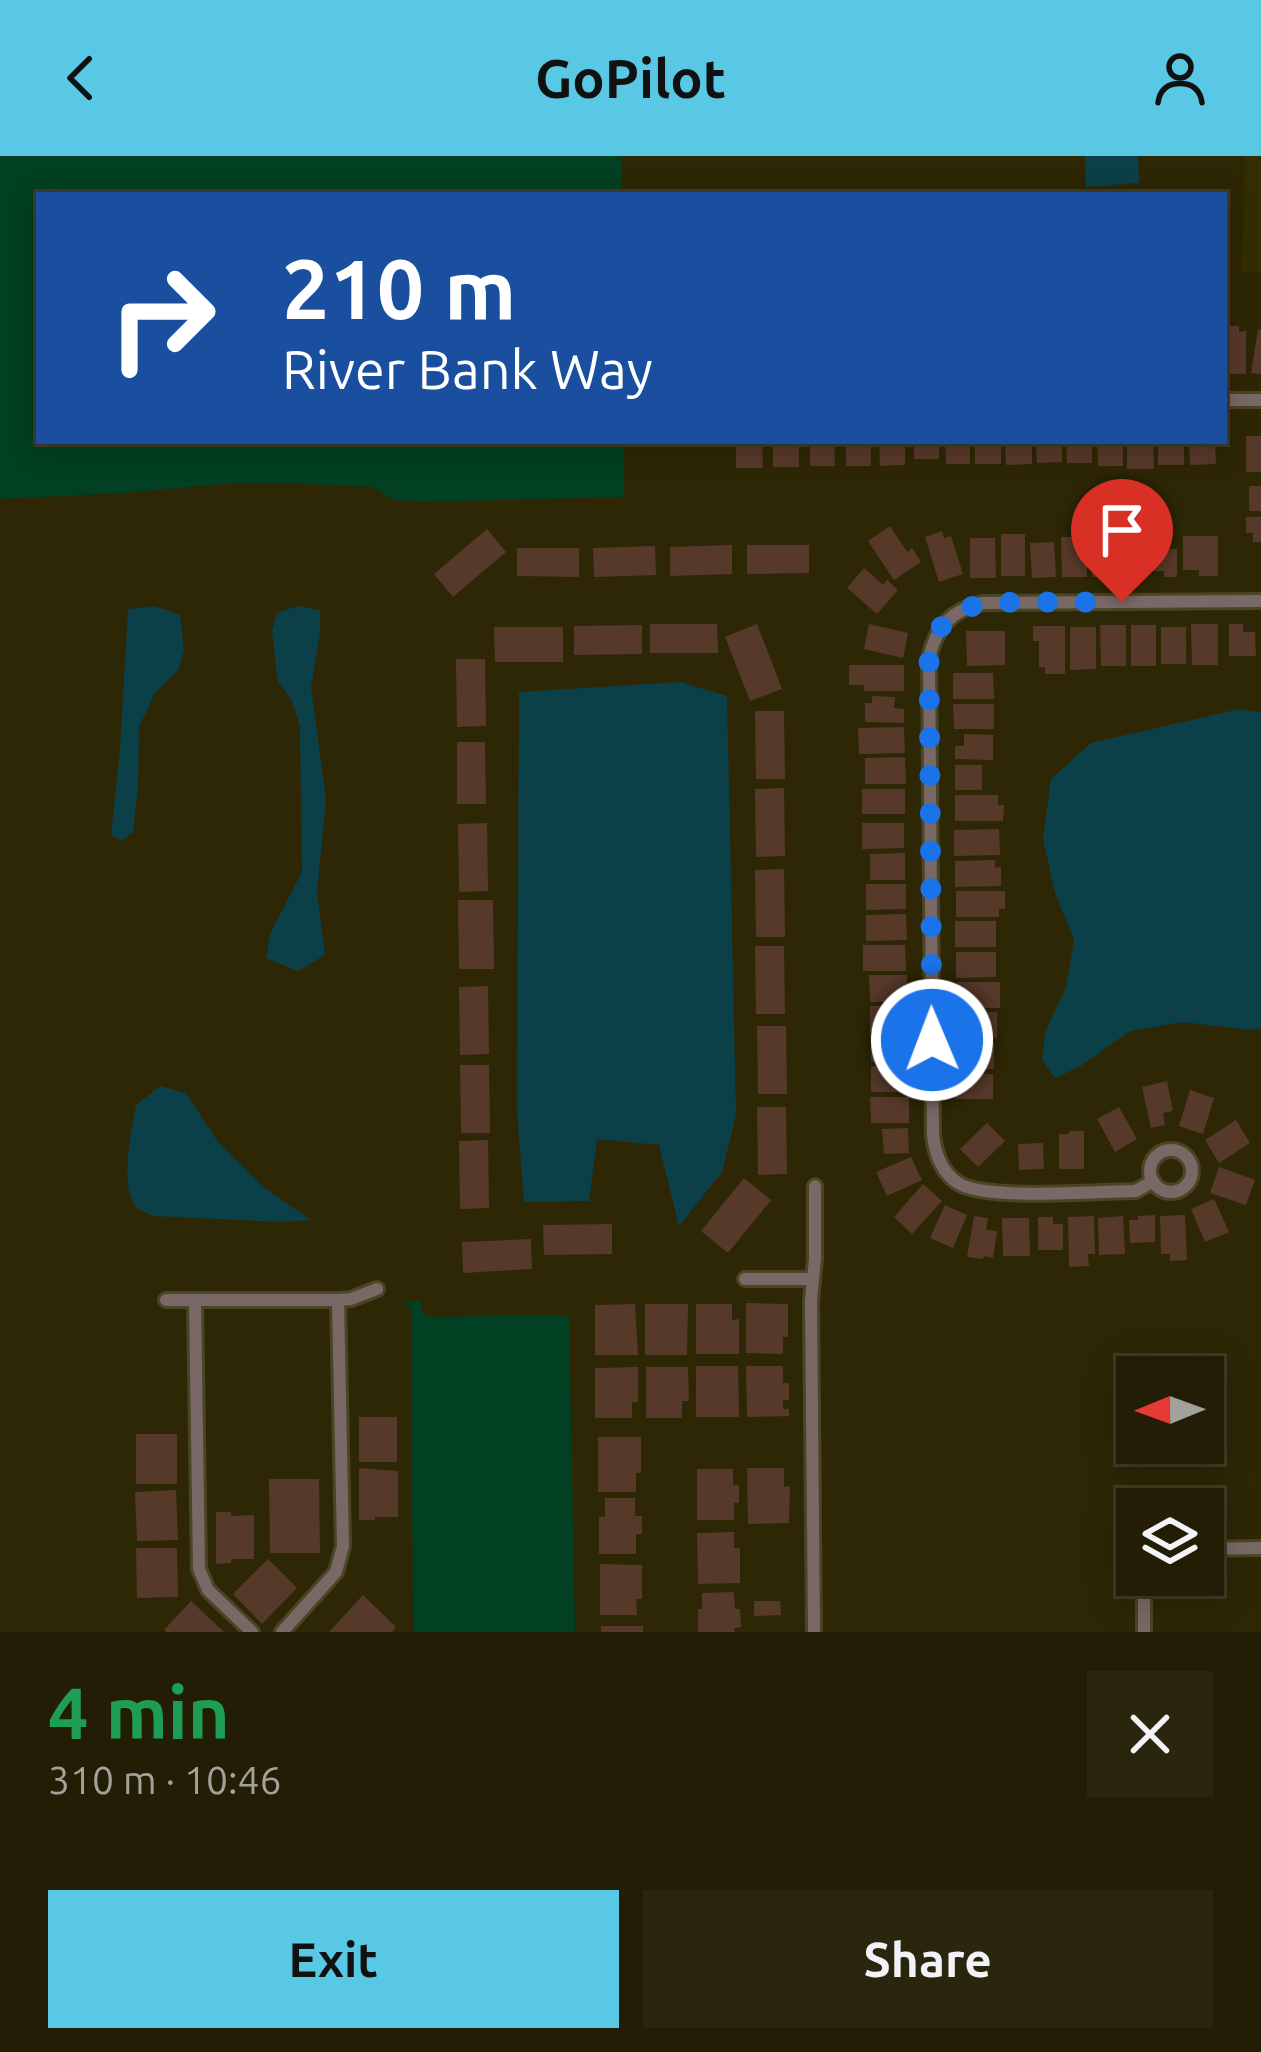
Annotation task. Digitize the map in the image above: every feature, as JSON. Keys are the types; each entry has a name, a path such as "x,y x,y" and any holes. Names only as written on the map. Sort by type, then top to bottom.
{"street":[{"path":"1227,400 1261,400"},
{"path":"1153,1181 1136,1191 985,1193 958,1183 940,1162 933,1135 929,659 946,620 970,605 1261,601"},
{"path":"814,1632 811,1300 815,1186"},
{"path":"745,1279 813,1279"},
{"path":"166,1300 338,1300 376,1289"},
{"path":"195,1300 199,1569 208,1590 252,1632"},
{"path":"282,1632 336,1572 343,1546 338,1300"},
{"path":"1224,1549 1261,1548"},
{"path":"1144,1596 1144,1632"}],"shaded area":[{"path":"1245,156 1261,156 1261,272 1242,272"}],"green space":[{"path":"0,156 622,156 622,192 36,192 36,444 624,444 624,497 414,502 392,499 373,487 287,483 0,499"},
{"path":"421,1300 428,1317 569,1315 575,1632 413,1632 411,1309 404,1302"}],"water":[{"path":"1085,156 1138,156 1139,183 1086,187"},
{"path":"155,606 180,615 184,650 179,669 155,693 139,727 133,832 122,841 111,835 128,609"},
{"path":"298,606 320,610 311,687 326,799 317,892 325,955 298,971 266,958 270,934 302,872 300,726 292,701 278,682 272,632 277,613"},
{"path":"680,682 727,696 736,1115 722,1172 679,1226 659,1145 597,1139 589,1201 524,1202 517,1112 519,692"},
{"path":"1239,709 1261,712 1261,1028 1183,1022 1130,1031 1055,1078 1042,1060 1045,1032 1066,988 1074,940 1055,893 1043,838 1051,779 1091,743"},
{"path":"160,1086 186,1093 218,1142 266,1189 311,1220 153,1216 138,1208 131,1198 127,1173 136,1105"}],"building":[{"path":"1227,326 1246,331 1246,374 1227,374"},
{"path":"1261,330 1261,374 1251,373"},
{"path":"1246,436 1261,436 1261,472 1246,472"},
{"path":"736,444 762,444 763,468 736,468"},
{"path":"773,444 799,444 799,467 773,467"},
{"path":"810,444 834,444 835,466 810,466"},
{"path":"846,444 871,444 871,466 846,466"},
{"path":"879,444 905,444 905,465 880,466"},
{"path":"914,444 939,444 939,459 914,459"},
{"path":"945,444 970,444 970,464 946,464"},
{"path":"975,444 1001,444 1001,464 975,464"},
{"path":"1005,444 1032,444 1032,464 1006,465"},
{"path":"1036,444 1062,444 1062,462 1037,463"},
{"path":"1066,444 1092,444 1092,463 1067,463"},
{"path":"1097,444 1123,444 1123,466 1098,466"},
{"path":"1127,444 1153,444 1154,469 1127,469"},
{"path":"1158,444 1184,444 1184,465 1158,465"},
{"path":"1189,444 1215,444 1216,464 1190,465"},
{"path":"1249,486 1261,486 1261,511 1249,511"},
{"path":"1246,517 1261,517 1261,542 1253,542 1253,533 1246,533"},
{"path":"890,526 907,552 912,548 921,562 894,580 868,541"},
{"path":"487,529 506,552 453,597 434,574"},
{"path":"942,531 944,538 951,536 963,574 939,582 925,537"},
{"path":"1001,534 1025,534 1025,576 1001,576"},
{"path":"1122,534 1147,534 1147,577 1123,577"},
{"path":"1092,536 1117,536 1117,577 1092,577"},
{"path":"1183,536 1218,536 1218,576 1183,570"},
{"path":"1061,537 1087,537 1087,577 1062,577"},
{"path":"970,538 995,538 996,578 970,578"},
{"path":"1054,542 1056,577 1032,578 1030,543"},
{"path":"732,545 732,574 670,576 670,547"},
{"path":"747,545 809,545 809,573 747,574"},
{"path":"655,546 656,575 594,577 593,548"},
{"path":"517,548 579,548 579,577 517,576"},
{"path":"1153,549 1177,549 1177,577 1153,571"},
{"path":"864,568 883,585 887,580 898,590 877,614 847,588"},
{"path":"650,624 717,624 718,653 650,653"},
{"path":"757,624 782,689 750,701 725,637"},
{"path":"869,624 908,633 903,658 864,649"},
{"path":"1191,624 1218,624 1218,665 1192,665"},
{"path":"1229,624 1243,624 1243,632 1255,632 1256,656 1229,656"},
{"path":"642,625 642,654 574,655 574,626"},
{"path":"1100,625 1126,625 1126,666 1101,666"},
{"path":"1131,625 1156,625 1156,666 1131,666"},
{"path":"1033,626 1065,626 1065,674 1045,674 1045,667 1039,667 1039,641 1033,641"},
{"path":"494,627 563,627 563,662 495,662"},
{"path":"1070,627 1096,627 1096,669 1070,670"},
{"path":"1161,627 1186,627 1186,664 1161,664"},
{"path":"966,631 1005,631 1005,665 967,666"},
{"path":"456,659 485,659 486,726 457,727"},
{"path":"849,665 904,665 904,691 864,691 864,685 849,685"},
{"path":"953,673 993,673 994,699 953,699"},
{"path":"872,696 895,697 894,708 904,709 904,723 865,722 865,703 872,703"},
{"path":"953,704 994,704 994,729 954,729"},
{"path":"755,711 784,711 785,779 756,779"},
{"path":"904,727 905,753 859,754 858,728"},
{"path":"964,734 993,735 993,760 955,759 955,746 964,746"},
{"path":"457,742 485,742 486,804 457,804"},
{"path":"905,757 906,784 865,784 865,758"},
{"path":"955,765 982,765 982,790 955,790"},
{"path":"784,788 785,856 756,857 755,789"},
{"path":"862,789 905,789 905,814 862,814"},
{"path":"955,795 998,795 998,805 1004,805 1003,821 955,821"},
{"path":"487,823 488,891 459,892 458,824"},
{"path":"862,823 904,823 904,848 862,849"},
{"path":"999,829 1000,855 954,856 954,830"},
{"path":"905,853 905,880 870,880 870,854"},
{"path":"995,860 995,868 1001,867 1001,886 955,887 955,861"},
{"path":"784,869 785,937 756,937 755,870"},
{"path":"866,884 906,884 906,909 866,910"},
{"path":"956,891 1005,891 1005,909 999,909 999,917 956,917"},
{"path":"458,900 493,900 494,969 459,969"},
{"path":"906,914 907,940 866,941 866,915"},
{"path":"955,921 996,921 996,947 955,947"},
{"path":"863,945 905,945 906,971 863,971"},
{"path":"755,946 784,946 785,1014 756,1014"},
{"path":"956,952 996,952 996,977 956,978"},
{"path":"869,975 907,975 906,1002 870,1002"},
{"path":"957,982 1000,982 1000,1008 957,1008"},
{"path":"488,986 489,1054 460,1055 459,987"},
{"path":"907,1005 908,1032 870,1032 870,1006"},
{"path":"997,1012 997,1038 956,1038 956,1013"},
{"path":"757,1026 786,1026 787,1094 758,1094"},
{"path":"871,1036 908,1036 908,1062 871,1062"},
{"path":"956,1043 994,1043 994,1069 956,1069"},
{"path":"460,1065 489,1065 490,1133 461,1133"},
{"path":"871,1066 906,1066 908,1092 871,1092"},
{"path":"956,1074 993,1074 993,1099 956,1099"},
{"path":"1167,1081 1173,1111 1163,1113 1165,1125 1151,1128 1142,1087"},
{"path":"1190,1090 1214,1098 1203,1134 1179,1126"},
{"path":"870,1097 909,1097 909,1123 871,1123"},
{"path":"757,1107 786,1107 787,1174 758,1175"},
{"path":"1119,1107 1137,1139 1115,1152 1097,1119"},
{"path":"1236,1120 1250,1143 1219,1163 1205,1140"},
{"path":"987,1123 1005,1141 978,1167 960,1149"},
{"path":"908,1128 909,1153 884,1154 882,1129"},
{"path":"1084,1131 1084,1169 1059,1169 1059,1134"},
{"path":"488,1140 489,1208 460,1209 459,1141"},
{"path":"1043,1143 1044,1169 1019,1170 1018,1144"},
{"path":"911,1157 922,1180 887,1196 876,1172"},
{"path":"1219,1167 1255,1180 1246,1205 1210,1193"},
{"path":"744,1178 771,1200 728,1253 701,1231"},
{"path":"923,1184 942,1201 912,1234 894,1217"},
{"path":"1214,1199 1229,1232 1205,1242 1191,1209"},
{"path":"945,1205 967,1215 953,1248 930,1238"},
{"path":"1155,1215 1155,1242 1130,1243 1129,1220"},
{"path":"1185,1215 1187,1260 1170,1261 1170,1254 1161,1254 1160,1216"},
{"path":"974,1216 988,1218 986,1230 997,1231 993,1258 967,1257"},
{"path":"1094,1216 1095,1254 1088,1254 1089,1266 1069,1267 1068,1217"},
{"path":"1123,1216 1125,1254 1099,1255 1098,1218"},
{"path":"1038,1217 1053,1217 1053,1224 1063,1224 1063,1250 1038,1250"},
{"path":"1002,1218 1029,1218 1030,1256 1003,1256"},
{"path":"612,1224 612,1254 544,1255 543,1225"},
{"path":"531,1239 532,1269 463,1273 462,1242"},
{"path":"746,1303 788,1304 783,1354 746,1353"},
{"path":"635,1304 638,1355 595,1355 595,1305"},
{"path":"645,1304 688,1304 687,1355 645,1355"},
{"path":"696,1304 732,1304 732,1320 739,1319 739,1354 696,1354"},
{"path":"696,1366 738,1366 739,1417 696,1417"},
{"path":"746,1366 783,1366 789,1400 783,1400 783,1409 789,1409 789,1416 747,1417"},
{"path":"638,1367 638,1402 632,1402 632,1418 595,1418 595,1368"},
{"path":"646,1367 688,1367 689,1401 682,1401 682,1418 646,1418"},
{"path":"359,1417 397,1417 397,1462 359,1462"},
{"path":"136,1434 177,1434 177,1484 136,1484"},
{"path":"598,1437 641,1437 636,1492 598,1492"},
{"path":"359,1468 398,1471 398,1517 359,1520"},
{"path":"747,1468 784,1468 784,1487 790,1486 789,1523 748,1524"},
{"path":"697,1469 733,1469 733,1485 739,1485 734,1520 697,1520"},
{"path":"269,1479 319,1479 320,1553 270,1553"},
{"path":"176,1490 178,1540 137,1541 135,1492"},
{"path":"605,1498 635,1498 635,1516 642,1516 636,1554 599,1554 599,1517 605,1517"},
{"path":"216,1512 254,1515 254,1559 216,1564"},
{"path":"734,1532 734,1548 740,1548 740,1583 698,1584 697,1533"},
{"path":"136,1548 177,1548 178,1597 137,1598"},
{"path":"268,1559 297,1588 262,1624 233,1594"},
{"path":"600,1564 642,1565 637,1615 600,1615"},
{"path":"734,1592 741,1627 734,1628 735,1632 698,1632 702,1593"},
{"path":"363,1595 396,1627 392,1632 329,1632"},
{"path":"191,1601 224,1632 166,1632"},
{"path":"754,1601 780,1601 781,1615 754,1616"},
{"path":"601,1626 643,1626 643,1632 601,1632"}],"route":[{"path":"932,1040 929,659 937,631 970,605 1122,602"}]}
